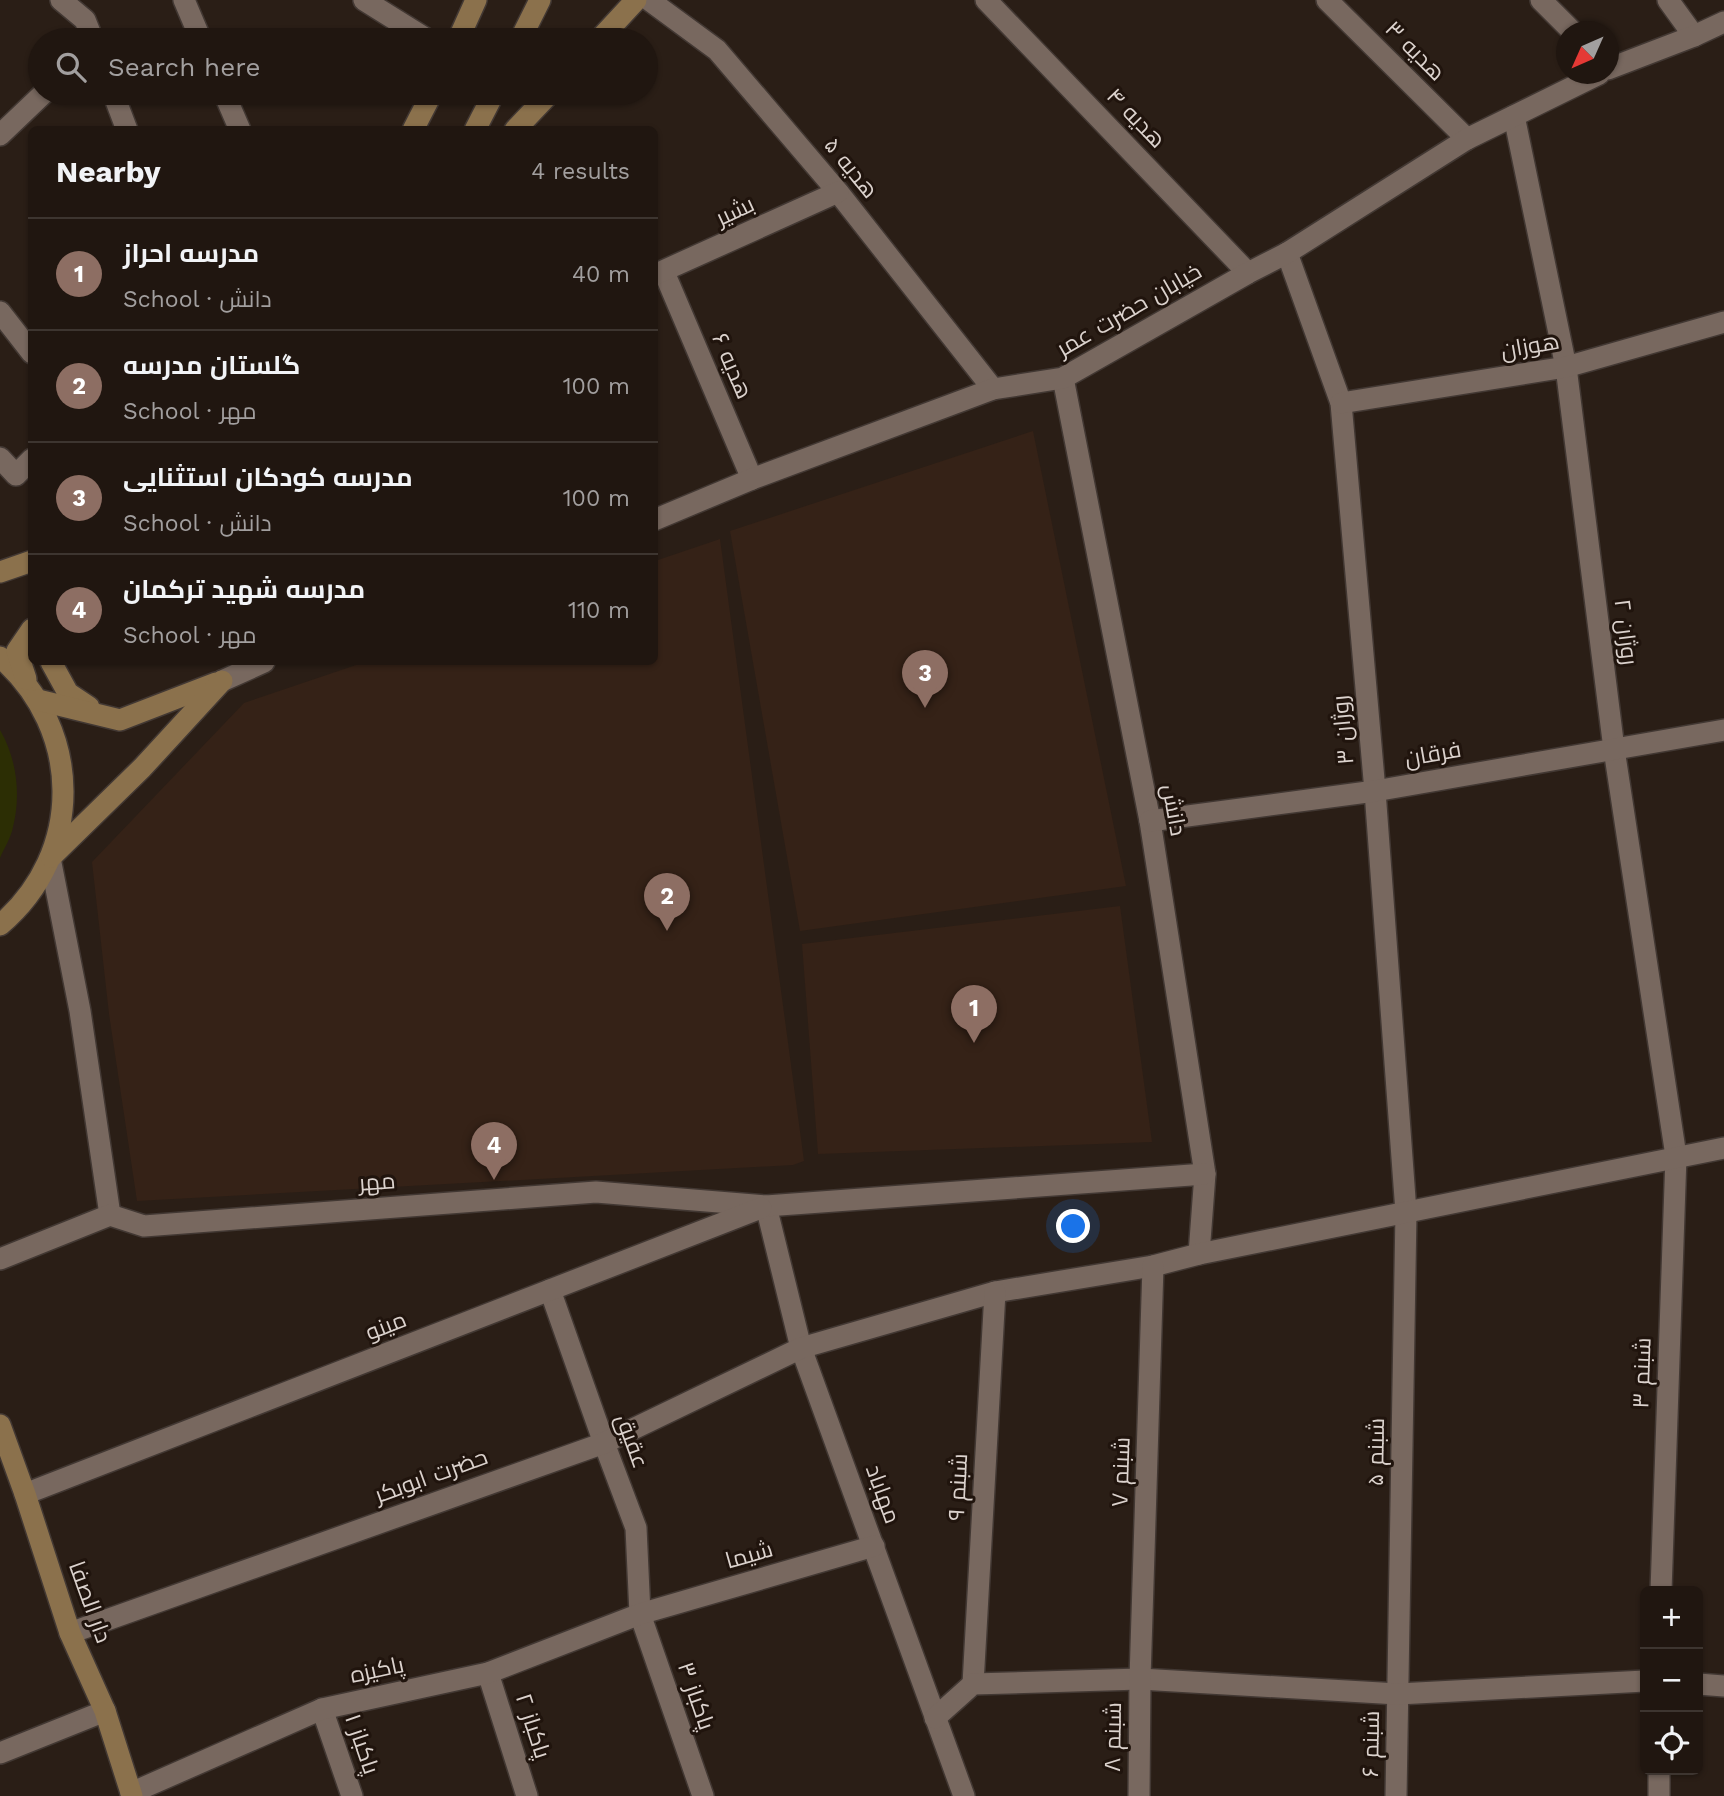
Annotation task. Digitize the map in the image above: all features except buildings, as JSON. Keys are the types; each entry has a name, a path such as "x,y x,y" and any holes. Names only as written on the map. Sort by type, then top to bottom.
{"main road":[{"path":"463,28 476,0"},
{"path":"526,28 540,0"},
{"path":"610,28 636,0"},
{"path":"415,126 426,105"},
{"path":"477,126 488,105"},
{"path":"519,126 539,105"},
{"path":"0,572 28,562"},
{"path":"0,925 15,912 39,882 55,847 63,810 63,772 54,734 32,693 17,651 28,634"},
{"path":"0,657 11,666 32,693 120,720 222,681"},
{"path":"53,665 68,693 91,709 120,720"},
{"path":"50,858 142,768 222,681"},
{"name":"دار الصفا","path":"0,1425 70,1633 104,1711 132,1795"}],"street":[{"path":"61,0 85,20 88,28"},
{"path":"184,0 196,28"},
{"path":"364,0 409,28"},
{"name":"هدیه ۵","path":"649,0 718,50 838,192 993,389"},
{"name":"هدیه ۴","path":"986,0 1248,273"},
{"name":"هدیه ۳","path":"1326,0 1467,139"},
{"path":"1541,0 1562,21"},
{"path":"1668,0 1694,36"},
{"name":"خیابان حضرت عمر","path":"1619,64 1724,22"},
{"name":"خیابان حضرت عمر","path":"658,518 752,479 993,389 1063,378 1287,253 1467,139 1577,84"},
{"path":"0,135 31,105"},
{"path":"118,105 125,126"},
{"path":"229,105 238,126"},
{"name":"روژان ۲","path":"1514,116 1566,368 1614,748 1676,1156"},
{"name":"بشیر","path":"659,274 838,192"},
{"name":"روژان ۳","path":"1287,253 1341,403 1375,791 1406,1212"},
{"name":"هدیه ۶","path":"659,274 752,479"},
{"path":"0,312 28,348"},
{"name":"هوزان","path":"1341,403 1566,368 1724,322"},
{"name":"دانش","path":"1063,378 1150,821 1205,1174 1199,1254"},
{"path":"0,458 16,475 28,463"},
{"path":"222,681 257,665"},
{"name":"فرقان","path":"1150,821 1375,791 1724,730"},
{"path":"0,1259 110,1215 80,1011 50,858"},
{"name":"حضرت ابوبکر","path":"70,1633 604,1443 802,1348 995,1292 1153,1266 1199,1254 1724,1148"},
{"name":"شبنم ۳","path":"1661,1586 1676,1156"},
{"path":"766,1206 1205,1174"},
{"name":"مهر","path":"110,1215 144,1226 596,1192 766,1206"},
{"name":"مینو","path":"25,1494 766,1206"},
{"name":"مهاباد","path":"766,1206 802,1348 964,1796"},
{"name":"شبنم ۵","path":"1398,1694 1406,1212"},
{"name":"شبنم ۷","path":"1140,1679 1153,1266"},
{"name":"عقیق","path":"550,1290 636,1528 640,1614"},
{"name":"شبنم ۹","path":"973,1684 995,1292"},
{"name":"شیما","path":"640,1614 874,1546"},
{"name":"پاکیزه","path":"132,1795 322,1709 488,1673 640,1614"},
{"name":"پاکباز ۳","path":"640,1614 702,1796"},
{"name":"پاکباز ۲","path":"488,1673 527,1796"},
{"path":"935,1718 973,1684 1140,1679 1398,1694 1640,1681"},
{"name":"شبنم ۸","path":"1139,1796 1140,1679"},
{"path":"1703,1684 1724,1686"},
{"name":"شبنم ۶","path":"1396,1796 1398,1694"},
{"name":"پاکباز ۱","path":"322,1709 352,1796"},
{"path":"0,1753 104,1711"},
{"path":"1658,1775 1659,1796"}],"shaded area":[{"path":"1033,431 1126,886 800,931 730,531"},
{"path":"720,539 804,1161 793,1165 137,1201 109,1014 92,862 244,703 356,665 658,665 658,560"},
{"path":"0,730 14,765 17,802 12,831 0,858"},
{"path":"1120,906 1152,1142 818,1154 802,944"}],"place":[{"name":"مدرسه کودکان استثنایی","path":"925,708"},
{"name":"گلستان مدرسه","path":"667,931"},
{"name":"مدرسه احراز","path":"974,1043"},
{"name":"مدرسه شهید ترکمان","path":"494,1180"}]}
